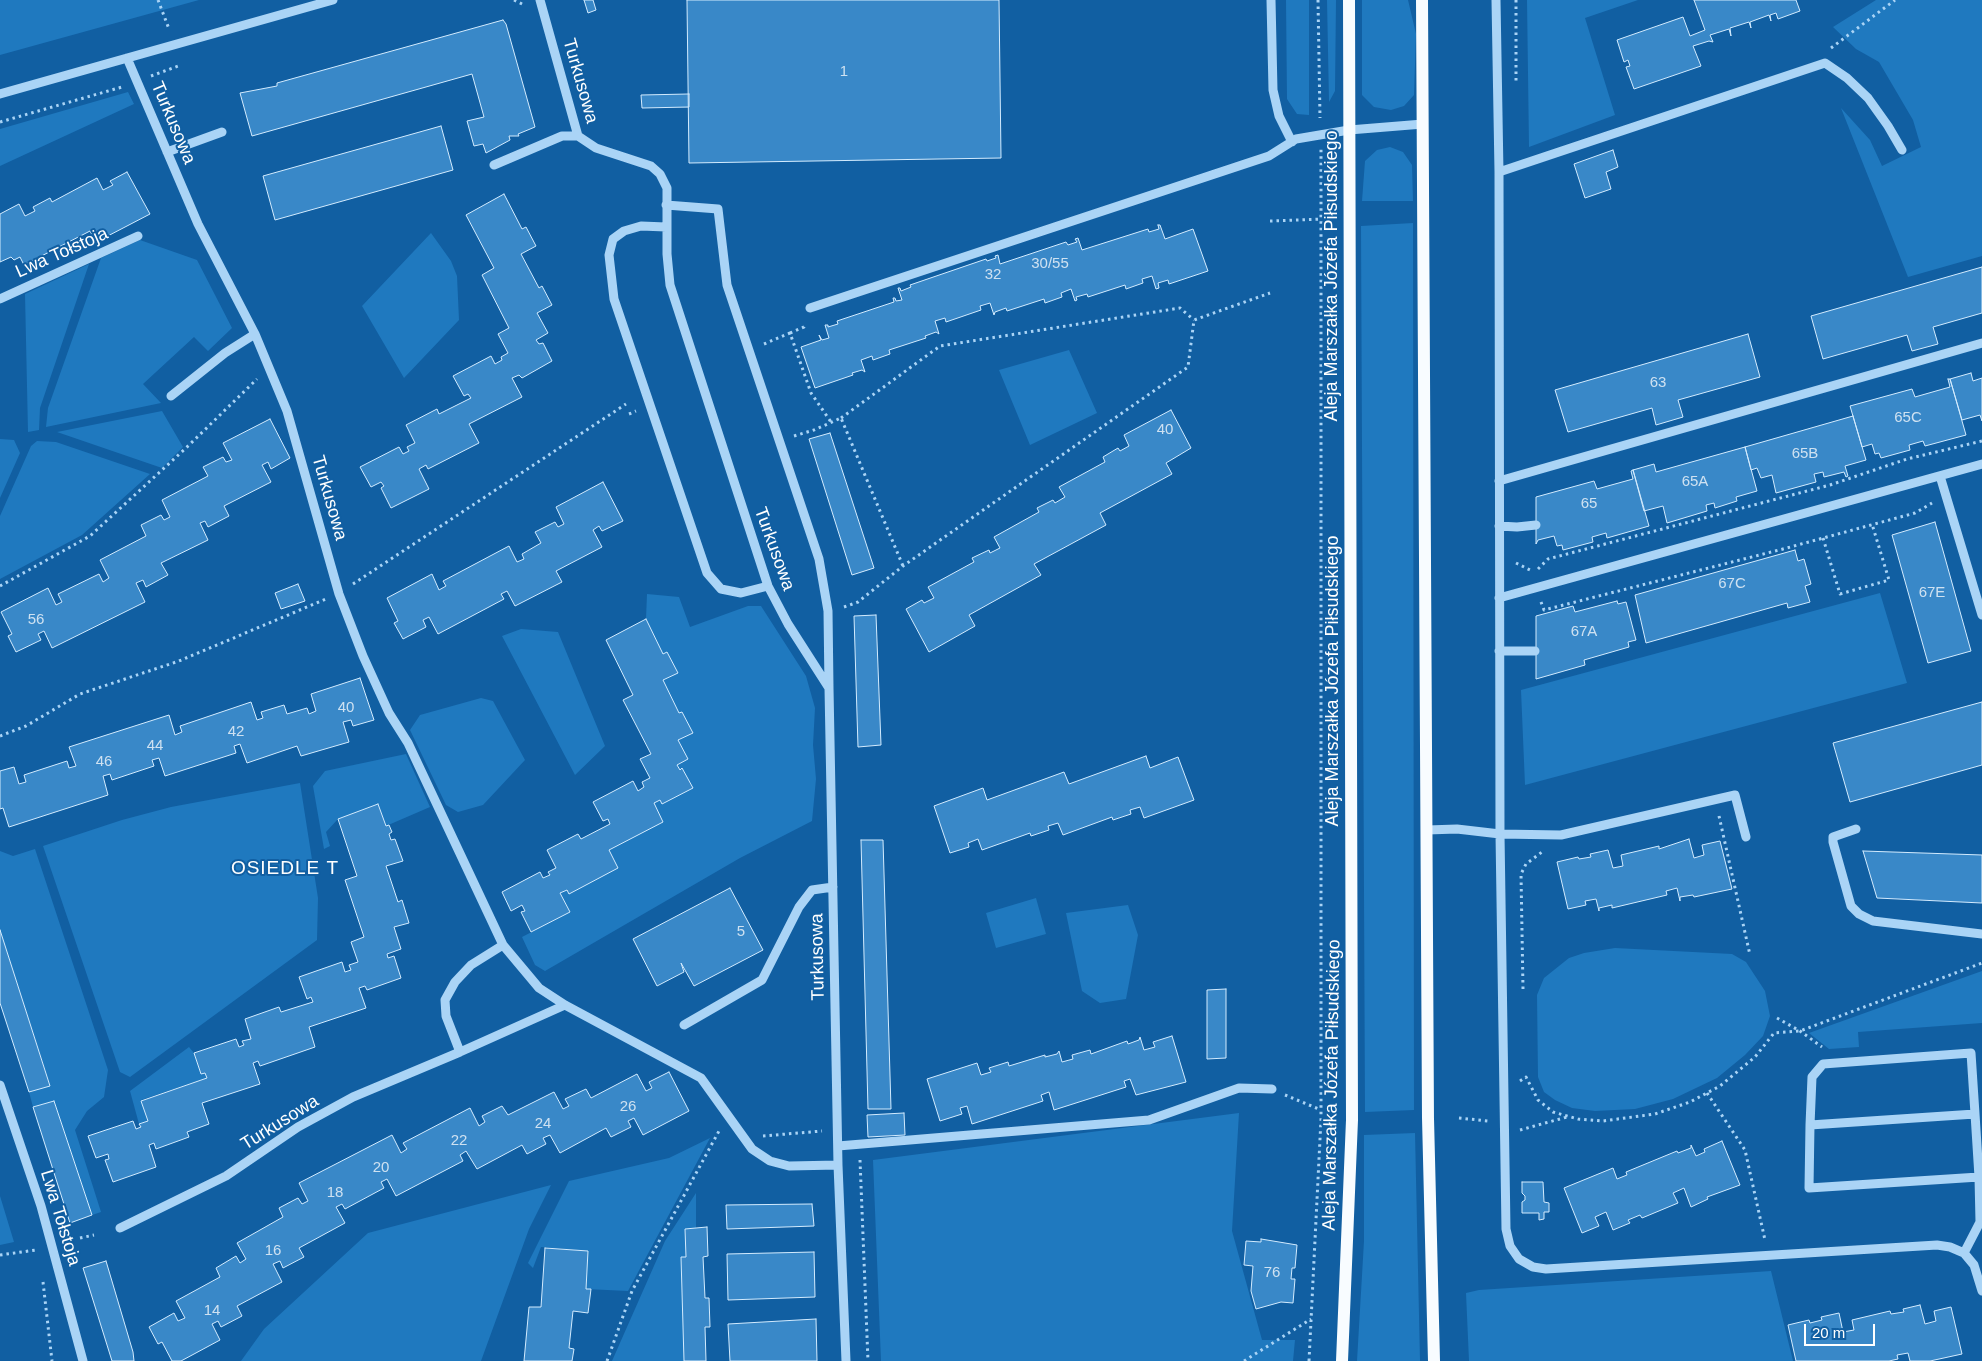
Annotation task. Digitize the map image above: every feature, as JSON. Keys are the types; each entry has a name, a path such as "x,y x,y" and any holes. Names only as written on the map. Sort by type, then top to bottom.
{"main road":[{"name":"Aleja Marszałka Józefa Piłsudskiego","path":"1342,1361 1352,1120 1349,0"},
{"path":"1422,0 1428,1118 1434,1361"}],"street":[{"path":"0,94 333,0"},
{"name":"Turkusowa","path":"540,0 578,136 596,148 651,166 660,174 666,188 666,227 670,285 768,586 788,624 829,688 838,1165 846,1361"},
{"path":"1271,0 1272,90 1279,116 1292,142"},
{"path":"1496,0 1499,172 1500,834 1506,1229 1510,1246 1519,1259 1533,1267 1556,1268 1928,1246 1950,1247 1964,1253 1974,1265 1982,1291"},
{"name":"Turkusowa","path":"127,58 198,224 255,334 287,411 339,594 349,620 389,713 408,743 503,945 539,988 701,1078 752,1149 770,1161 789,1166 838,1165"},
{"path":"1499,172 1825,63 1847,78 1868,98 1902,150"},
{"path":"810,308 1269,156 1292,142 1349,130 1423,124"},
{"path":"167,152 222,132"},
{"path":"494,165 562,136 578,136"},
{"path":"666,205 718,209 727,285 819,559 828,611 829,688"},
{"path":"666,227 641,226 624,231 613,239 609,255 614,299 707,573 722,589 741,593 768,586"},
{"name":"Lwa Tołstoja","path":"0,300 138,236"},
{"path":"171,396 225,353 255,334"},
{"path":"1499,481 1982,342"},
{"path":"1499,598 1982,464"},
{"path":"1940,476 1982,615"},
{"path":"1499,526 1517,528 1536,525"},
{"path":"1500,651 1535,651"},
{"path":"1427,830 1457,829 1500,834 1560,836 1735,795 1746,837"},
{"path":"1856,830 1833,836 1833,842 1851,906 1859,914 1873,921 1982,934"},
{"path":"684,1024 762,980 798,907 812,890 833,887"},
{"path":"460,1052 446,1016 445,1000 454,982 471,965 503,945"},
{"name":"Turkusowa","path":"120,1228 226,1176 298,1127 354,1097 460,1052 565,1004"},
{"path":"1964,1253 1980,1222 1979,1177 1971,1053 1823,1064 1812,1077 1809,1188 1979,1177"},
{"name":"Lwa Tołstoja","path":"0,1085 40,1206 83,1361"},
{"path":"838,1146 1149,1120 1239,1088 1272,1089"},
{"path":"1810,1125 1975,1114"}],"path":[{"path":"158,0 169,30"},
{"path":"514,0 526,6"},
{"path":"1309,1361 1321,1110 1322,219 1318,0"},
{"path":"1825,63 1825,52 1895,0"},
{"path":"0,122 138,81 181,65"},
{"path":"1270,221 1322,219"},
{"path":"1194,320 1270,293"},
{"path":"779,440 814,430 841,418 940,346 1180,308 1194,320"},
{"path":"828,611 858,602 903,566 1188,366 1194,320"},
{"path":"748,350 790,333 811,393 831,422"},
{"path":"0,586 90,536 186,448 268,368"},
{"path":"841,418 903,566"},
{"path":"1499,562 1517,563 1530,572 1540,568 1548,559 1830,485 1907,459 1982,442"},
{"path":"1537,587 1544,610 1915,513 1946,496"},
{"path":"1823,538 1840,594 1889,580 1872,524"},
{"path":"1717,807 1750,955"},
{"path":"1523,989 1520,874 1526,864 1537,854 1546,850"},
{"path":"1518,1090 1518,1082 1526,1076 1538,1100 1553,1112 1578,1120 1603,1121 1655,1114 1690,1102 1720,1086 1755,1057 1774,1033 1800,1031 1982,963"},
{"path":"1777,1018 1800,1031 1829,1053 1831,1064"},
{"path":"1272,1089 1321,1110"},
{"path":"1707,1092 1745,1150 1766,1245"},
{"path":"607,1361 632,1291 728,1114"},
{"path":"1459,1118 1518,1123 1519,1131 1568,1116"},
{"path":"758,1136 838,1130"},
{"path":"859,1145 868,1361"},
{"path":"80,1238 94,1235"},
{"path":"0,1255 39,1250 40,1259"},
{"path":"42,1277 52,1361"},
{"path":"1244,1361 1312,1319"}],"shaded area":[{"path":"0,0 199,0 0,55"},
{"path":"1286,0 1309,0 1309,115 1297,114 1287,99"},
{"path":"1327,0 1336,0 1335,91 1329,102"},
{"path":"1362,0 1408,0 1416,34 1414,95 1404,106 1391,110 1374,107 1362,95"},
{"path":"1527,0 1638,0 1585,18 1615,115 1529,147"},
{"path":"1876,0 1982,0 1982,256 1908,277 1841,108 1870,140 1882,166 1921,147 1913,120 1879,62 1856,49 1833,27"},
{"path":"128,92 134,104 0,166 0,129"},
{"path":"1390,147 1403,152 1412,165 1413,201 1362,201 1365,161 1377,150"},
{"path":"1413,223 1414,1110 1365,1112 1361,226"},
{"path":"431,233 451,261 457,276 459,320 404,378 362,306"},
{"path":"140,240 197,260 232,328 208,351 194,337 143,384 161,403 46,427 48,408 101,258"},
{"path":"89,264 40,408 39,430 28,432 25,294"},
{"path":"1069,350 1097,413 1030,445 999,370"},
{"path":"162,411 183,447 162,468 57,432"},
{"path":"0,439 14,440 20,453 0,498"},
{"path":"37,441 56,442 150,474 82,535 0,579 0,516 31,446"},
{"path":"1880,593 1907,683 1525,785 1521,690"},
{"path":"647,594 679,597 690,627 748,606 761,606 806,676 815,708 813,745 816,779 812,821 740,858 545,971 535,965 522,937 570,912 560,893 667,773 646,619"},
{"path":"521,629 558,632 605,746 575,775 502,636"},
{"path":"481,698 493,701 525,760 483,805 458,812 446,805 410,730 420,715"},
{"path":"406,754 430,807 386,826 378,804 338,819 326,832 330,846 324,849 313,786 325,771"},
{"path":"300,783 318,898 317,940 130,1077 120,1072 43,846 122,820 171,807"},
{"path":"35,849 108,1070 104,1097 87,1111 75,1130 101,1212 92,1215 54,1101 33,1107 29,1092 50,1085 0,930 0,851 13,856"},
{"path":"1036,898 1046,934 996,948 986,913"},
{"path":"1128,905 1138,935 1126,999 1100,1003 1082,991 1066,913"},
{"path":"1615,948 1732,954 1746,962 1765,991 1770,1016 1763,1036 1745,1055 1717,1078 1673,1099 1635,1109 1595,1111 1572,1108 1555,1100 1544,1092 1538,1077 1537,995 1544,978 1569,958 1584,953"},
{"path":"1982,971 1982,1023 1858,1032 1859,1047 1829,1049 1809,1033"},
{"path":"189,1047 194,1053 201,1074 205,1073 207,1078 141,1100 148,1121 139,1124 130,1091"},
{"path":"1239,1113 1232,1231 1262,1340 1295,1340 1293,1361 881,1361 873,1160"},
{"path":"1415,1133 1420,1361 1357,1361 1364,1241 1364,1135"},
{"path":"710,1138 628,1291 586,1289 588,1251 541,1247 533,1268 528,1263 569,1181 669,1158"},
{"path":"551,1185 529,1229 481,1361 241,1361 264,1329 368,1233"},
{"path":"696,1193 696,1228 685,1229 686,1257 681,1257 684,1361 612,1361 665,1241"},
{"path":"0,1196 14,1242 0,1245"},
{"path":"1771,1271 1793,1361 1469,1361 1466,1293 1479,1290"}],"building":[{"path":"584,0 593,0 596,10 588,13"},
{"path":"687,0 999,0 1001,158 689,163"},
{"path":"1694,0 1796,0 1800,11 1778,19 1776,13 1770,15 1771,21 1769,15 1750,22 1751,28 1749,22 1730,28 1731,36 1729,29 1710,35 1713,42 1709,41 1693,46 1701,66 1634,89 1626,67 1630,66 1628,60 1624,62 1617,40 1683,17 1690,36 1705,30"},
{"path":"503,20 506,24 535,127 518,134 519,136 509,136 510,140 486,153 483,144 474,146 467,121 484,117 472,74 252,136 240,93 277,86 277,83"},
{"path":"689,94 689,107 642,108 641,95"},
{"path":"441,126 453,170 275,220 263,176"},
{"path":"1613,150 1618,167 1606,172 1611,189 1585,198 1574,164"},
{"path":"127,172 150,214 102,239 98,232 92,235 90,231 24,265 20,257 14,260 11,257 0,262 0,214 19,204 25,216 35,211 33,207 50,198 52,202 97,178 103,190 113,185 110,181"},
{"path":"504,194 522,229 526,227 536,246 521,254 539,288 542,286 552,305 537,313 548,333 536,340 539,344 543,343 552,361 522,378 519,375 512,378 522,397 469,424 479,443 428,469 426,465 419,469 429,489 391,508 381,488 384,486 381,482 371,487 360,467 399,447 403,454 409,451 407,447 415,443 406,425 437,409 439,414 471,398 468,394 464,396 453,376 491,356 495,364 508,353 498,334 509,328 482,275 494,268 466,215"},
{"path":"1158,225 1160,225 1165,239 1193,229 1208,271 1169,284 1168,280 1158,283 1159,288 1156,289 1152,276 1142,279 1143,283 1126,289 1125,285 1088,297 1087,294 1076,297 1077,300 1075,301 1071,289 1061,293 1062,297 1045,303 1044,299 1007,311 1006,308 995,312 994,315 990,303 980,306 981,310 946,322 945,318 935,321 939,334 936,332 925,336 926,338 889,350 890,354 873,360 872,356 861,360 865,372 862,370 852,373 853,375 815,388 801,347 821,340 819,335 822,340 829,338 825,325 828,325 828,327 838,324 837,321 894,302 893,298 896,301 902,300 898,288 901,291 911,287 910,285 986,259 987,261 996,258 995,256 998,255 1000,264 1066,242 1068,245 1077,242 1075,239 1078,238 1082,250 1148,229 1149,232 1159,229"},
{"path":"1982,267 1982,313 1933,327 1938,344 1912,351 1907,335 1823,359 1811,316"},
{"path":"1748,334 1760,377 1678,400 1683,417 1656,425 1652,408 1568,432 1555,390"},
{"path":"1971,373 1973,381 1982,378 1982,421 1980,415 1962,420 1950,379"},
{"path":"1948,379 1950,379 1966,435 1925,446 1923,441 1909,445 1910,450 1881,458 1879,453 1875,454 1872,444 1862,447 1850,406 1912,389 1915,397 1950,387"},
{"path":"1171,410 1191,448 1166,463 1172,474 1100,513 1106,525 1034,564 1041,575 969,615 975,626 929,652 906,609 922,600 924,603 934,598 928,587 974,562 972,558 989,550 990,553 1000,548 994,537 1039,512 1037,508 1053,500 1055,503 1065,497 1059,487 1105,462 1103,457 1118,448 1120,451 1129,446 1124,435"},
{"path":"1853,416 1866,460 1845,466 1848,476 1846,477 1844,472 1824,477 1823,472 1814,474 1816,482 1776,493 1772,475 1761,478 1757,468 1751,470 1745,447"},
{"path":"270,419 290,458 271,469 268,462 262,465 271,482 224,506 229,516 208,527 205,521 200,523 208,540 161,563 168,575 146,587 143,580 136,583 145,602 52,648 44,631 38,634 41,640 16,652 8,636 12,634 1,612 48,588 56,605 62,602 58,594 99,574 103,582 109,578 100,560 146,536 141,525 161,515 164,520 170,517 162,500 208,476 203,467 223,457 226,462 232,460 223,443"},
{"path":"830,433 874,568 852,575 809,439"},
{"path":"1745,447 1757,491 1736,497 1737,501 1715,508 1714,503 1706,505 1707,511 1667,523 1663,506 1644,511 1633,470 1654,464 1656,472"},
{"path":"1633,470 1649,526 1607,538 1606,533 1592,537 1593,542 1563,550 1562,545 1557,546 1554,536 1538,540 1536,544 1536,497 1594,481 1597,489 1633,479 1631,471"},
{"path":"603,482 623,521 602,531 599,526 593,530 602,547 556,571 562,582 515,606 507,591 501,594 504,599 438,634 429,617 423,620 426,627 403,639 394,623 398,621 387,598 432,574 439,590 446,586 443,581 509,546 517,562 524,559 522,554 541,543 535,532 555,522 558,527 564,524 556,507"},
{"path":"1935,522 1971,651 1928,663 1892,535"},
{"path":"1795,550 1798,561 1804,559 1811,584 1805,586 1810,602 1788,608 1787,603 1646,643 1635,595"},
{"path":"298,584 305,601 281,609 275,593"},
{"path":"1617,601 1618,604 1626,602 1636,640 1628,642 1629,647 1584,660 1585,665 1536,679 1536,616 1573,606 1575,612"},
{"path":"876,615 881,745 858,747 854,616"},
{"path":"646,619 663,654 667,652 678,673 663,680 679,713 682,712 693,733 678,740 688,759 677,765 680,770 682,768 693,788 662,804 660,800 654,803 663,822 609,850 618,868 569,894 567,890 560,893 570,912 531,932 521,912 525,911 522,905 511,911 502,892 540,872 543,878 550,875 548,872 556,868 547,850 578,834 581,839 610,824 608,819 603,821 593,802 633,781 638,791 644,787 642,782 650,778 640,759 651,754 623,700 633,695 606,640"},
{"path":"360,678 374,720 353,726 351,720 343,722 349,742 301,756 297,746 247,763 240,744 234,746 236,753 165,776 159,758 152,760 154,766 112,780 110,774 103,776 108,795 9,827 3,808 0,809 0,771 14,767 19,784 26,782 24,775 67,761 69,768 76,766 69,747 169,715 175,735 182,732 180,726 251,702 257,720 263,718 261,712 284,705 287,714 307,708 309,714 316,711 311,694"},
{"path":"1982,702 1982,765 1850,802 1833,743"},
{"path":"1146,756 1150,768 1178,757 1194,800 1144,818 1140,807 1130,810 1131,814 1113,820 1112,817 1063,835 1058,823 1048,826 1049,830 1031,836 1030,833 982,850 978,839 968,843 969,847 950,853 934,806 983,788 987,800 1064,772 1069,784"},
{"path":"378,804 386,826 389,825 392,832 389,834 391,840 395,839 403,861 386,866 398,902 402,900 409,923 394,927 401,949 387,954 388,958 394,956 401,978 367,990 365,986 359,988 366,1008 309,1027 315,1047 260,1066 258,1061 253,1063 260,1084 202,1103 209,1124 187,1132 189,1137 156,1149 154,1143 149,1145 156,1167 113,1182 105,1160 109,1159 108,1154 96,1158 88,1136 133,1121 136,1129 141,1127 139,1124 148,1121 141,1101 207,1078 205,1073 201,1074 194,1053 236,1039 239,1047 244,1045 242,1041 251,1039 245,1019 279,1007 281,1012 313,1002 311,997 307,999 299,977 342,962 345,972 351,970 349,965 358,962 351,942 364,937 345,880 357,876 338,819"},
{"path":"1689,839 1694,858 1704,855 1702,845 1720,841 1732,889 1694,897 1693,895 1680,897 1680,901 1677,888 1666,891 1667,895 1612,908 1612,905 1599,908 1599,911 1596,899 1585,901 1586,905 1568,909 1557,862 1578,857 1579,859 1591,857 1590,854 1608,850 1613,868 1623,866 1621,855 1659,846 1659,849"},
{"path":"861,840 883,840 891,1109 868,1109"},
{"path":"1863,851 1982,855 1982,903 1877,898"},
{"path":"730,888 763,950 694,986 681,963 684,972 657,986 633,939"},
{"path":"0,930 50,1086 29,1092 0,1003"},
{"path":"1226,989 1226,1058 1207,1059 1207,990"},
{"path":"1172,1036 1186,1082 1136,1095 1130,1079 1124,1081 1126,1087 1054,1110 1049,1092 1041,1095 1043,1101 972,1124 967,1106 960,1108 962,1114 940,1121 927,1079 977,1063 981,1075 991,1072 989,1068 1008,1062 1009,1066 1045,1055 1045,1057 1057,1054 1059,1051 1062,1062 1073,1059 1072,1055 1090,1050 1091,1054 1127,1041 1128,1044 1139,1040 1140,1037 1144,1050 1155,1047 1153,1042"},
{"path":"669,1072 689,1111 643,1135 634,1118 628,1121 631,1127 611,1137 606,1128 560,1153 550,1135 543,1138 546,1144 527,1154 522,1145 477,1169 466,1151 460,1155 463,1161 396,1196 387,1179 381,1182 384,1188 345,1209 342,1204 336,1207 345,1223 299,1248 304,1257 283,1268 280,1261 273,1264 282,1282 237,1306 242,1316 221,1327 218,1321 212,1324 220,1340 181,1361 172,1361 162,1342 158,1344 149,1327 174,1313 178,1321 185,1318 176,1301 220,1277 216,1268 236,1256 240,1263 246,1259 237,1243 283,1217 279,1208 298,1198 302,1204 308,1201 299,1183 392,1135 401,1153 407,1149 403,1143 470,1108 479,1126 485,1122 482,1116 502,1106 508,1115 554,1092 563,1109 569,1106 565,1099 586,1089 591,1098 637,1074 646,1091 652,1088 649,1082"},
{"path":"54,1101 92,1215 70,1223 33,1107"},
{"path":"904,1113 905,1135 868,1137 867,1115"},
{"path":"1722,1141 1740,1185 1707,1197 1708,1199 1691,1207 1684,1188 1673,1193 1678,1203 1642,1218 1640,1215 1628,1220 1630,1223 1613,1230 1606,1212 1595,1217 1599,1226 1582,1233 1564,1188 1613,1168 1617,1179 1627,1175 1626,1172 1677,1151 1678,1153 1691,1148 1691,1145 1696,1156 1705,1152 1704,1149"},
{"path":"1522,1182 1543,1182 1544,1202 1549,1203 1549,1212 1544,1212 1544,1219 1539,1220 1539,1213 1522,1213 1522,1202 1525,1200 1525,1196 1522,1193"},
{"path":"812,1204 814,1226 727,1229 726,1205"},
{"path":"707,1227 708,1256 703,1257 705,1298 709,1298 710,1327 705,1327 706,1361 684,1361 681,1257 686,1257 685,1229"},
{"path":"1261,1239 1297,1245 1295,1268 1292,1268 1291,1279 1295,1279 1293,1303 1281,1302 1256,1309 1251,1291 1253,1266 1244,1265 1246,1241 1261,1242"},
{"path":"545,1248 588,1251 586,1289 591,1289 588,1313 573,1311 569,1348 574,1349 572,1361 524,1361 529,1307 541,1307"},
{"path":"814,1252 815,1297 728,1300 727,1254"},
{"path":"106,1261 134,1361 112,1361 83,1268"},
{"path":"1920,1305 1925,1324 1936,1321 1934,1311 1951,1307 1962,1354 1930,1361 1910,1361 1908,1353 1897,1355 1898,1359 1889,1361 1796,1361 1788,1325 1809,1320 1810,1323 1822,1320 1821,1317 1839,1313 1843,1332 1854,1330 1852,1320 1890,1311 1891,1314 1904,1312 1903,1309"},
{"path":"816,1319 817,1361 730,1361 728,1324"}],"district":[{"name":"OSIEDLE T","path":"285,869"}]}
